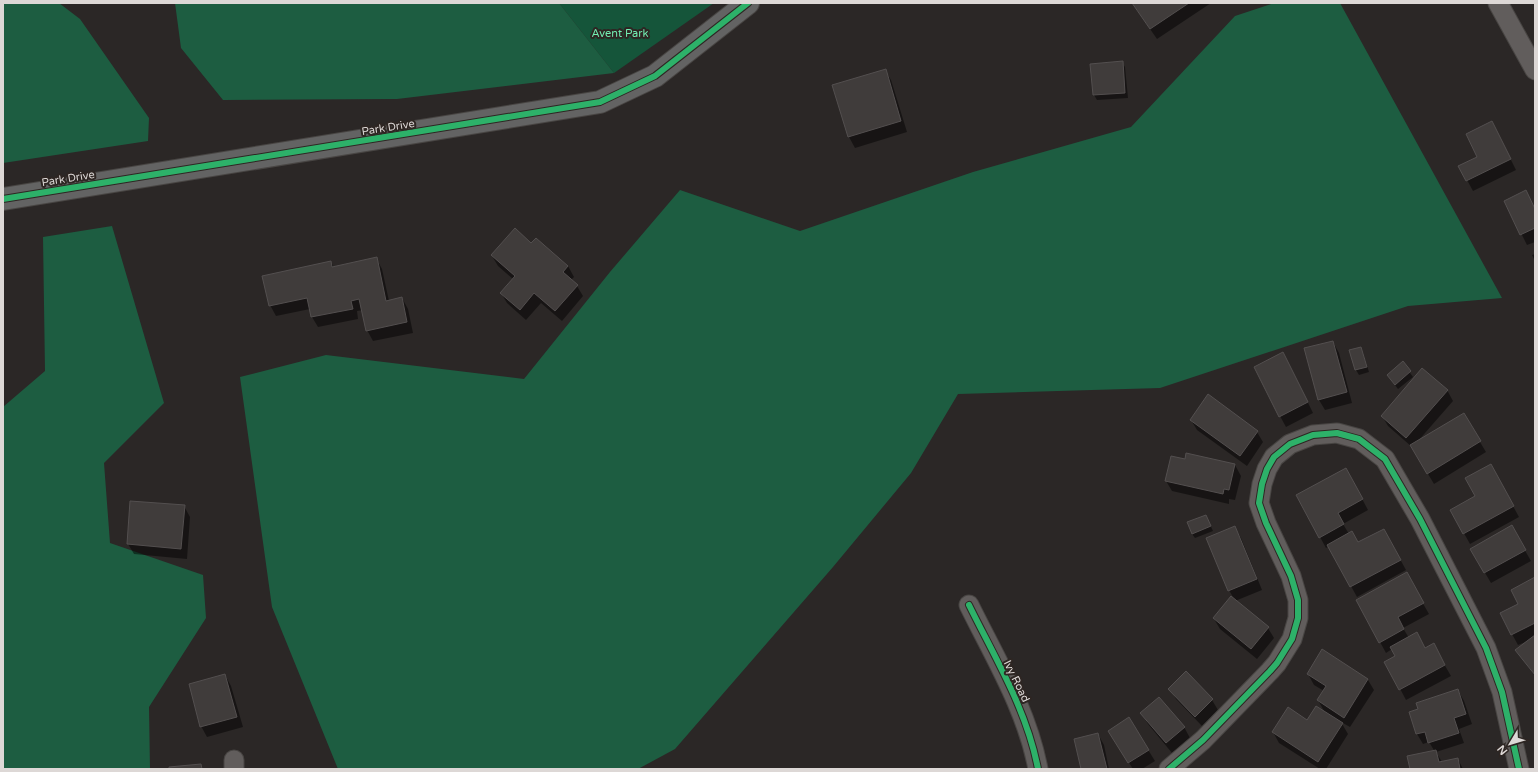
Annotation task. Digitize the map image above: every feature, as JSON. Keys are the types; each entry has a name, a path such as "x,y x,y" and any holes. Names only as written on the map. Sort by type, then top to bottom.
{"street":[{"name":"Park Drive","path":"3,199 600,102 655,76 748,3"},
{"path":"1498,3 1535,70"},
{"path":"1169,769 1203,740 1270,671 1277,663 1292,638 1298,618 1298,600 1291,576 1266,523 1259,503 1262,484 1267,469 1274,457 1290,444 1312,435 1337,433 1360,439 1385,459 1420,518 1486,648 1502,692 1519,769"},
{"name":"Ivy Road","path":"968,605 1018,704 1034,747 1038,769"}],"green space":[{"path":"3,3 59,3 80,19 149,118 148,141 3,163"},
{"path":"175,3 559,3 614,73 397,99 223,100 181,48"},
{"name":"Avent Park","path":"559,3 714,3 614,73"},
{"path":"1274,3 1340,3 1502,298 1408,306 1160,388 958,394 911,473 833,567 675,749 638,769 338,769 272,607 240,377 326,355 524,379 610,272 680,190 800,231 973,172 1131,127 1235,16"},
{"path":"112,226 164,403 104,463 110,543 203,575 206,618 149,707 150,769 3,769 3,407 45,371 43,237"}],"building":[{"path":"1132,3 1189,3 1150,29"},
{"path":"1123,61 1125,93 1093,95 1090,64"},
{"path":"886,69 901,121 848,137 832,85"},
{"path":"1492,121 1511,159 1466,181 1458,166 1477,157 1466,134"},
{"path":"1526,190 1535,209 1535,228 1520,235 1504,201"},
{"path":"515,228 531,243 536,238 568,266 563,272 578,285 555,311 534,293 520,310 500,293 515,276 491,255"},
{"path":"377,257 386,301 402,297 407,322 366,331 359,299 351,301 353,309 311,317 307,298 269,306 262,276 331,261 332,267"},
{"path":"1333,341 1347,392 1318,400 1304,348"},
{"path":"1361,347 1367,367 1355,370 1349,350"},
{"path":"1283,352 1308,402 1279,417 1254,367"},
{"path":"1403,361 1411,371 1395,385 1387,375"},
{"path":"1422,368 1448,390 1406,438 1381,416"},
{"path":"1208,394 1258,431 1240,456 1190,420"},
{"path":"1464,413 1481,441 1427,474 1410,445"},
{"path":"1186,453 1235,464 1229,490 1224,489 1223,494 1165,481 1171,456 1185,459"},
{"path":"1491,464 1514,506 1463,534 1450,510 1475,496 1465,478"},
{"path":"1346,468 1363,499 1338,513 1344,524 1319,538 1296,495"},
{"path":"130,501 185,505 181,549 127,544"},
{"path":"1206,515 1211,526 1192,534 1187,522"},
{"path":"1512,525 1526,550 1484,573 1470,549"},
{"path":"1235,526 1257,579 1228,591 1206,538"},
{"path":"1384,529 1401,560 1350,587 1327,545 1352,531 1358,542"},
{"path":"1407,572 1424,603 1398,617 1404,629 1379,643 1356,600"},
{"path":"1535,577 1535,623 1511,635 1500,613 1518,604 1511,590"},
{"path":"1231,596 1269,627 1251,649 1213,618"},
{"path":"1417,632 1425,648 1434,643 1445,665 1399,690 1384,662 1395,656 1390,647"},
{"path":"1535,635 1535,675 1515,650"},
{"path":"1322,649 1368,679 1344,718 1317,700 1326,686 1307,674"},
{"path":"1186,671 1213,699 1195,717 1168,689"},
{"path":"225,674 237,717 200,727 189,684"},
{"path":"1458,689 1466,714 1454,718 1459,733 1428,743 1425,732 1416,734 1409,712 1418,709 1416,703"},
{"path":"1159,697 1185,727 1166,743 1140,713"},
{"path":"1316,706 1343,723 1318,762 1272,732 1288,707 1307,720"},
{"path":"1129,717 1149,750 1128,763 1108,731"},
{"path":"1098,733 1107,769 1081,769 1074,739"},
{"path":"1436,750 1439,762 1458,758 1460,769 1410,769 1407,756"},
{"path":"201,764 202,769 169,769 169,767"}],"cycle path":[{"path":"3,199 600,102 655,76 748,3"},
{"path":"1169,769 1203,740 1270,671 1277,663 1292,639 1298,618 1298,600 1291,576 1266,523 1259,503 1262,484 1267,469 1274,457 1290,444 1313,435 1337,433 1359,439 1385,459 1420,519 1486,648 1502,692 1519,769"},
{"path":"969,605 1018,705 1033,747 1038,769"}]}
